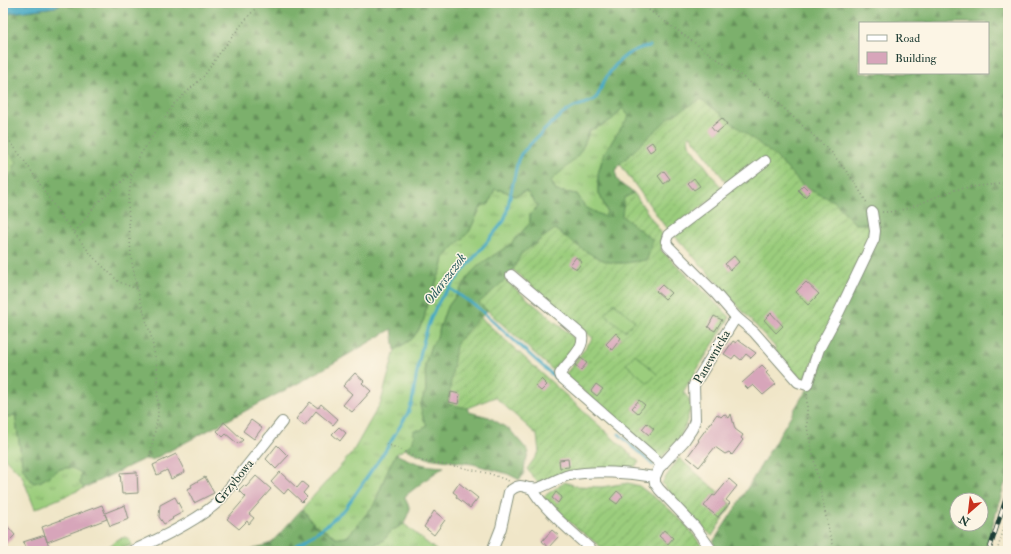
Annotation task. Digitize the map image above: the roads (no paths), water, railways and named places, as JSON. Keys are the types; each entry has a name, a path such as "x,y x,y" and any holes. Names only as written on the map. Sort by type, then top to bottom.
{"street":[{"path":"736,316 668,246 666,241 668,235 765,161"},
{"name":"Panewnicka","path":"655,477 659,468 684,441 692,429 694,420 694,385 736,316 754,332 803,384 874,239 875,231 872,212"},
{"path":"511,275 582,335 583,341 581,346 560,374 561,377 662,465"},
{"name":"Grzybowa","path":"132,551 173,531 212,508 282,422"},
{"path":"492,551 501,528 509,492 514,488 520,486 536,489 558,478 570,475 621,473 655,477 659,489 695,527 712,551"},
{"path":"532,488 535,494 547,507 593,551"}],"water":[{"path":"3,3 62,3 55,7 3,14"}],"waterway":[{"name":"Odarszczok","path":"288,551 327,525 345,509 385,451 408,413 412,402 419,362 429,322 441,298 504,221 518,160 521,154 559,117 574,107 590,102 594,99 598,95 607,76 622,58 634,50 650,46"},
{"path":"449,288 476,306 558,380"},
{"path":"619,434 653,465"}],"railway":[{"path":"989,551 1008,492"}]}
